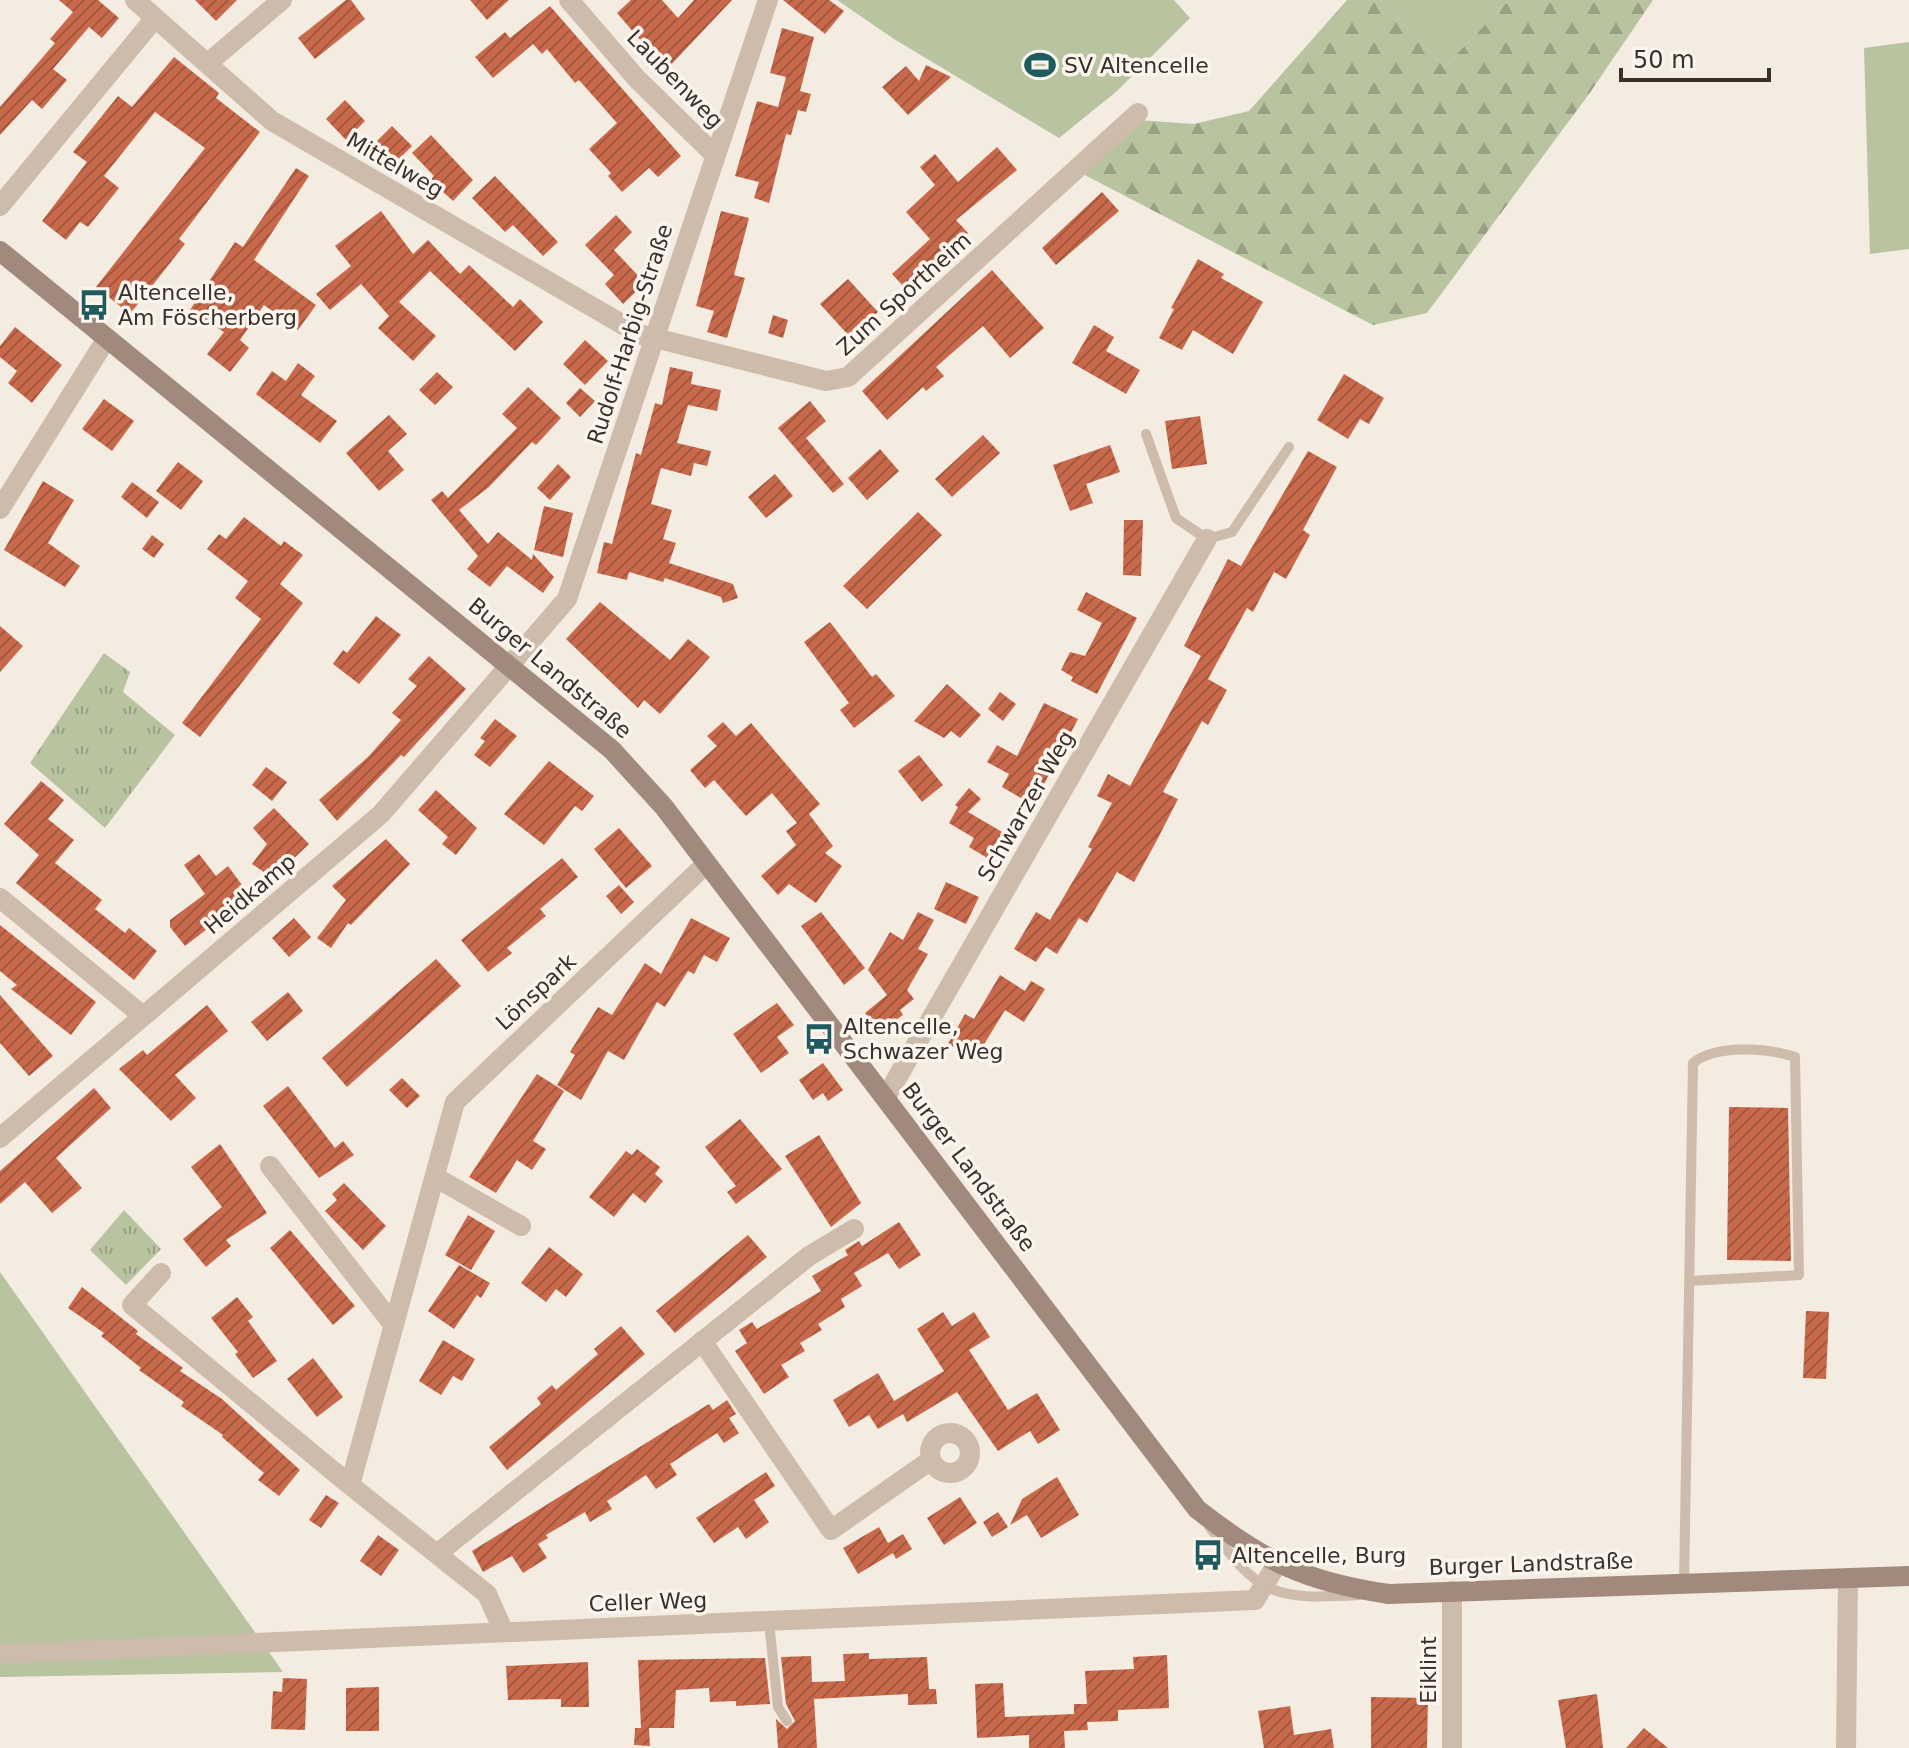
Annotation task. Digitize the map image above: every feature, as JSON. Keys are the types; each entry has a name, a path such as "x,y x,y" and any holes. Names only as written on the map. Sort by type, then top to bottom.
{"street":[{"name":"Mittelweg","path":"135,0 272,121 639,334 654,338"},
{"path":"208,63 282,0"},
{"name":"Laubenweg","path":"569,0 637,79 715,155"},
{"name":"Rudolf-Harbig-Straße","path":"511,668 567,599 768,0"},
{"path":"0,206 155,18"},
{"name":"Zum Sportheim","path":"654,338 826,381 848,377 1138,113"},
{"name":"Burger Landstraße","path":"0,251 612,750 664,807 1197,1509 1241,1543 1277,1564 1334,1586 1389,1594 1909,1576"},
{"path":"0,509 107,338"},
{"name":"Schwarzer Weg","path":"886,1097 1207,539"},
{"name":"Heidkamp","path":"0,1138 381,814 511,668"},
{"name":"Lönspark","path":"350,1485 455,1102 706,864"},
{"path":"0,898 143,1016"},
{"path":"270,1166 392,1323"},
{"path":"435,1177 521,1226"},
{"path":"438,1553 809,1256 854,1229"},
{"path":"161,1273 132,1305 487,1594 503,1630"},
{"path":"702,1341 831,1530 931,1460"},
{"path":"1263,1587 1277,1564"},
{"path":"1846,1748 1848,1578"},
{"name":"Celler Weg","path":"0,1654 1255,1600 1263,1587"},
{"name":"Eiklint","path":"1452,1591 1452,1748"}],"lane":[{"path":"1146,434 1176,518 1207,539 1232,532 1289,447"},
{"path":"1684,1583 1689,1281 1693,1063 1704,1054 1774,1050 1795,1057 1799,1275 1689,1281"},
{"path":"1197,1509 1240,1570 1263,1587 1299,1599 1389,1594"},
{"path":"769,1622 778,1707 787,1721"}],"green space":[{"name":"SV Altencelle","path":"837,0 1174,0 1190,18 1117,91 1059,138 894,39"},
{"path":"1347,0 1381,0 1444,67 1509,0 1653,0 1589,94 1427,313 1373,325 1081,173 1138,120 1194,124 1249,111"},
{"path":"1381,0 1509,0 1444,67"},
{"path":"1909,42 1909,249 1870,254 1864,48"},
{"path":"104,653 130,672 123,692 175,735 105,828 30,763"},
{"path":"124,1210 161,1249 126,1285 90,1250"},
{"path":"0,1272 283,1672 0,1677"}],"building":[{"path":"59,0 98,0 119,18 102,38 89,27 53,69 67,80 42,109 32,100 0,135 0,107 55,43 50,39 73,12"},
{"path":"195,0 237,0 216,21"},
{"path":"346,0 351,0 365,19 315,59 298,38"},
{"path":"470,0 509,0 487,20"},
{"path":"631,0 662,0 678,18 694,0 732,0 666,70 617,13"},
{"path":"783,0 829,0 844,11 825,34"},
{"path":"550,6 681,156 658,177 649,168 622,192 608,176 611,173 589,149 617,123 579,80 575,83 547,49 542,54 533,44 493,78 475,57 505,32 510,38"},
{"path":"782,28 814,37 800,91 811,94 806,112 798,110 791,135 786,134 769,203 754,198 759,182 735,176 757,101 778,107 786,77 770,73"},
{"path":"174,57 219,93 216,98 260,132 179,239 185,244 130,314 96,287 205,148 155,112 104,176 119,188 88,227 80,222 66,240 42,221 87,162 73,152 118,96 132,107"},
{"path":"926,65 951,77 908,115 882,87 906,66 919,81"},
{"path":"345,100 365,121 346,140 326,119"},
{"path":"392,126 412,146 392,166 372,146"},
{"path":"431,135 473,180 453,201 430,180 434,176 412,153"},
{"path":"997,147 1017,170 956,220 968,233 905,288 892,274 930,239 906,212 935,185 920,167 935,154 958,182"},
{"path":"296,168 309,176 254,260 316,305 298,330 264,305 240,340 249,348 230,372 207,354 224,332 190,310 235,242 243,247"},
{"path":"495,176 558,242 543,256 513,225 505,232 472,198"},
{"path":"1102,192 1119,211 1056,265 1042,248"},
{"path":"381,211 413,254 428,240 460,274 469,265 513,307 520,299 543,322 515,351 430,271 399,302 436,336 413,361 378,328 389,316 361,284 330,310 316,294 351,266 335,246"},
{"path":"721,211 749,218 734,275 745,278 727,338 707,332 714,311 696,306"},
{"path":"616,215 632,232 614,250 645,283 623,304 605,284 614,275 585,245"},
{"path":"1198,259 1224,274 1221,278 1263,302 1233,354 1193,330 1182,350 1159,338 1174,309 1171,308"},
{"path":"992,270 1044,328 1010,358 983,326 936,367 944,376 926,391 923,387 887,420 862,391"},
{"path":"848,279 878,312 850,337 820,304"},
{"path":"773,315 788,320 783,338 768,333"},
{"path":"1094,325 1114,337 1106,351 1140,370 1126,394 1072,363"},
{"path":"15,327 62,365 32,403 8,383 17,371 0,357 0,346"},
{"path":"585,340 608,361 585,385 563,364"},
{"path":"298,363 315,376 301,395 337,421 320,443 256,394 272,371 286,381"},
{"path":"670,367 693,372 691,384 721,390 717,411 688,405 677,443 711,451 707,466 694,463 691,476 661,468 651,504 672,510 663,539 676,543 669,563 733,584 738,598 723,603 721,597 665,578 663,582 629,572 627,580 597,573 604,542 612,544 636,453 641,455 655,403 662,405"},
{"path":"437,372 453,387 435,405 419,390"},
{"path":"1344,374 1384,398 1369,424 1360,419 1348,439 1317,420"},
{"path":"528,387 561,418 536,445 532,442 489,487 459,510 488,544 498,532 532,560 533,554 554,577 543,593 507,566 490,587 467,569 478,556 431,500 442,491 448,498 517,428 502,414"},
{"path":"580,388 595,401 580,417 566,403"},
{"path":"104,399 134,421 112,451 82,429"},
{"path":"810,401 826,421 806,438 844,484 833,493 778,428"},
{"path":"389,415 407,434 388,451 404,470 379,491 346,453"},
{"path":"1200,416 1207,464 1172,469 1165,421"},
{"path":"983,435 1000,453 952,497 935,479"},
{"path":"1110,445 1120,472 1086,484 1093,503 1070,511 1053,465"},
{"path":"880,449 899,471 867,500 848,478"},
{"path":"1308,451 1337,467 1303,530 1310,535 1286,579 1274,572 1253,612 1247,608 1208,679 1227,690 1208,725 1202,721 1163,792 1178,799 1156,842 1134,882 1117,872 1087,923 1079,918 1057,954 1046,947 1036,962 1014,949 1036,912 1050,920 1092,849 1088,847 1112,803 1097,796 1108,774 1130,786 1201,656 1184,646 1228,559 1241,566"},
{"path":"178,462 203,481 181,510 156,491"},
{"path":"558,464 571,477 550,500 537,488"},
{"path":"775,474 793,496 766,518 748,497"},
{"path":"43,481 74,500 48,543 80,566 65,587 4,550"},
{"path":"132,482 159,502 147,518 121,497"},
{"path":"544,506 573,513 563,557 534,550"},
{"path":"918,512 942,535 867,609 843,586"},
{"path":"244,517 281,546 284,541 303,555 280,584 303,603 200,737 182,723 261,619 235,598 248,581 207,549 219,534 226,539"},
{"path":"1124,520 1143,520 1141,576 1123,575"},
{"path":"152,535 164,544 154,558 142,549"},
{"path":"1086,592 1137,618 1097,694 1071,681 1073,677 1061,670 1070,652 1085,656 1102,623 1077,610"},
{"path":"600,602 670,660 688,639 710,657 660,714 644,700 638,708 566,639"},
{"path":"376,616 401,635 359,684 333,664 343,650 347,653"},
{"path":"830,622 872,677 876,674 895,696 854,728 840,710 849,703 804,642"},
{"path":"0,626 23,646 0,672"},
{"path":"429,656 466,689 404,757 401,755 337,821 319,800 368,757 401,720 392,713 417,686 408,679"},
{"path":"947,684 981,715 960,738 951,731 944,738 914,721"},
{"path":"1000,692 1016,704 1003,721 988,709"},
{"path":"1044,703 1078,719 1033,805 1002,787 1009,774 987,762 997,745 1017,756"},
{"path":"495,719 517,736 490,767 474,755 485,741 480,738"},
{"path":"723,722 736,736 751,723 820,804 809,814 833,846 825,853 842,866 816,903 789,884 778,895 761,876 796,845 786,831 797,823 772,793 746,816 714,780 705,788 690,770 717,746 707,736"},
{"path":"919,755 943,785 922,802 898,771"},
{"path":"549,761 594,796 582,811 575,806 544,845 504,814"},
{"path":"266,767 287,782 272,801 252,785"},
{"path":"41,781 64,800 48,819 74,840 55,863 102,900 95,909 125,933 129,928 157,951 134,980 16,883 39,855 4,824"},
{"path":"969,788 981,799 968,812 1009,836 994,862 969,847 974,838 949,823 958,807 955,805"},
{"path":"436,790 477,828 456,855 442,844 448,837 418,810"},
{"path":"274,808 309,844 287,865 283,860 271,877 252,864 267,844 253,828"},
{"path":"619,828 652,866 626,888 594,849"},
{"path":"386,839 410,864 351,925 348,923 331,948 317,938 346,900 332,886"},
{"path":"199,854 216,876 228,866 250,896 185,946 170,927 170,920 205,894 184,865"},
{"path":"562,858 578,877 540,909 546,916 507,948 512,953 488,972 461,940"},
{"path":"946,882 979,897 966,924 934,909"},
{"path":"619,885 634,902 621,914 606,896"},
{"path":"821,912 865,968 844,985 801,926"},
{"path":"918,912 934,920 918,949 928,954 907,990 914,999 900,1010 903,1015 879,1032 865,1013 887,995 868,970 890,932 903,940"},
{"path":"294,918 311,937 289,957 272,938"},
{"path":"691,918 730,938 717,962 704,955 694,974 688,971 665,1007 657,1002 624,1060 608,1051 581,1100 557,1085 575,1055 570,1052 598,1007 612,1015 645,963 661,974"},
{"path":"0,925 96,1002 71,1035 11,989 17,985 0,971"},
{"path":"436,959 461,986 347,1087 322,1058"},
{"path":"1000,975 1025,991 1031,981 1045,989 1024,1022 1005,1010 975,1059 948,1044 965,1014 974,1019"},
{"path":"288,992 303,1011 267,1041 251,1022"},
{"path":"0,995 53,1056 29,1076 0,1043"},
{"path":"777,1003 794,1025 777,1037 789,1053 761,1073 733,1034"},
{"path":"207,1005 228,1031 175,1075 196,1098 171,1121 119,1069 143,1050 147,1055"},
{"path":"823,1063 843,1090 828,1101 823,1093 813,1100 799,1080"},
{"path":"537,1074 564,1091 533,1141 546,1149 532,1170 517,1160 496,1193 469,1177"},
{"path":"402,1078 420,1096 407,1108 389,1090"},
{"path":"288,1086 335,1148 343,1141 354,1155 319,1178 263,1106"},
{"path":"94,1088 111,1108 56,1158 82,1188 52,1213 25,1182 0,1204 0,1171"},
{"path":"1729,1107 1788,1108 1791,1261 1727,1260"},
{"path":"740,1119 782,1169 736,1204 727,1192 736,1186 705,1147"},
{"path":"819,1135 861,1203 831,1227 785,1156"},
{"path":"220,1144 267,1213 226,1240 231,1246 206,1267 183,1239 222,1207 191,1167"},
{"path":"637,1149 660,1167 655,1174 663,1181 645,1203 633,1193 614,1217 589,1197 626,1151 632,1155"},
{"path":"344,1183 386,1226 363,1250 325,1211 337,1200 332,1194"},
{"path":"468,1215 495,1231 471,1270 445,1255"},
{"path":"899,1222 921,1255 899,1269 888,1253 854,1273 862,1286 841,1299 845,1307 818,1324 822,1330 800,1343 805,1351 781,1365 789,1377 764,1394 735,1351 747,1343 739,1330 752,1322 757,1329 821,1291 812,1276 848,1255 845,1250 859,1241 862,1246"},
{"path":"290,1230 355,1306 333,1325 270,1248"},
{"path":"748,1235 767,1257 675,1333 656,1311"},
{"path":"549,1247 583,1274 566,1297 556,1289 546,1302 521,1283"},
{"path":"459,1265 490,1283 481,1298 477,1295 454,1329 428,1311"},
{"path":"82,1287 138,1331 136,1334 183,1368 180,1371 222,1399 300,1470 279,1496 258,1480 264,1473 223,1435 181,1406 184,1402 139,1370 141,1368 101,1336 104,1333 68,1308"},
{"path":"237,1297 253,1317 248,1321 277,1361 253,1378 235,1354 238,1352 211,1318"},
{"path":"1806,1311 1829,1312 1826,1379 1803,1378"},
{"path":"943,1312 952,1326 974,1312 990,1337 969,1350 1008,1410 1037,1393 1060,1430 1038,1444 1030,1431 998,1451 957,1392 907,1422 903,1414 878,1429 869,1415 849,1427 833,1400 878,1373 894,1401 944,1371 917,1329"},
{"path":"621,1326 645,1354 507,1470 489,1447 541,1404 537,1398 552,1385 556,1390 598,1354 594,1349"},
{"path":"443,1340 475,1359 462,1381 453,1376 441,1395 419,1381"},
{"path":"313,1358 343,1397 317,1417 287,1379"},
{"path":"727,1400 736,1414 729,1418 739,1433 724,1443 717,1433 670,1464 677,1475 656,1489 646,1475 607,1501 612,1509 590,1522 585,1512 546,1535 548,1538 538,1544 547,1558 523,1573 512,1556 483,1572 472,1551 709,1404 713,1410"},
{"path":"766,1472 775,1486 754,1500 769,1522 746,1539 738,1527 714,1543 696,1518"},
{"path":"1057,1477 1079,1515 1041,1538 1027,1515 1010,1525 1022,1499"},
{"path":"326,1495 339,1503 321,1528 309,1520"},
{"path":"960,1497 977,1523 944,1545 927,1518"},
{"path":"998,1512 1008,1527 992,1537 983,1522"},
{"path":"879,1527 888,1543 903,1534 912,1549 896,1559 893,1553 858,1574 843,1548"},
{"path":"378,1535 399,1550 381,1576 360,1561"},
{"path":"869,1653 869,1659 927,1657 929,1689 936,1689 937,1704 908,1705 908,1694 814,1699 817,1748 778,1748 776,1719 787,1729 795,1721 786,1704 781,1657 811,1656 812,1682 845,1681 843,1654"},
{"path":"1167,1655 1169,1708 1118,1710 1118,1721 1087,1722 1088,1730 1064,1731 1065,1748 1029,1748 1029,1735 977,1738 975,1684 1003,1683 1005,1717 1074,1714 1074,1704 1087,1704 1085,1671 1134,1669 1133,1657"},
{"path":"765,1658 770,1704 736,1706 736,1701 710,1702 709,1688 676,1690 674,1728 649,1728 650,1746 634,1745 635,1728 641,1728 638,1660"},
{"path":"588,1662 589,1707 561,1707 561,1699 508,1700 506,1666"},
{"path":"283,1678 307,1679 305,1730 271,1729 273,1691 282,1692"},
{"path":"379,1687 379,1731 346,1731 346,1688"},
{"path":"1597,1694 1603,1748 1566,1748 1558,1700"},
{"path":"1371,1697 1428,1698 1427,1748 1371,1748"},
{"path":"1290,1706 1294,1735 1331,1729 1334,1748 1264,1748 1258,1711"},
{"path":"1644,1728 1668,1748 1626,1748"}],"place":[{"name":"SV Altencelle","path":"1040,65"},
{"name":"Altencelle, Am Föscherberg","path":"94,305"},
{"name":"Altencelle, Schwazer Weg","path":"819,1039"},
{"name":"Altencelle, Burg","path":"1208,1555"}]}
